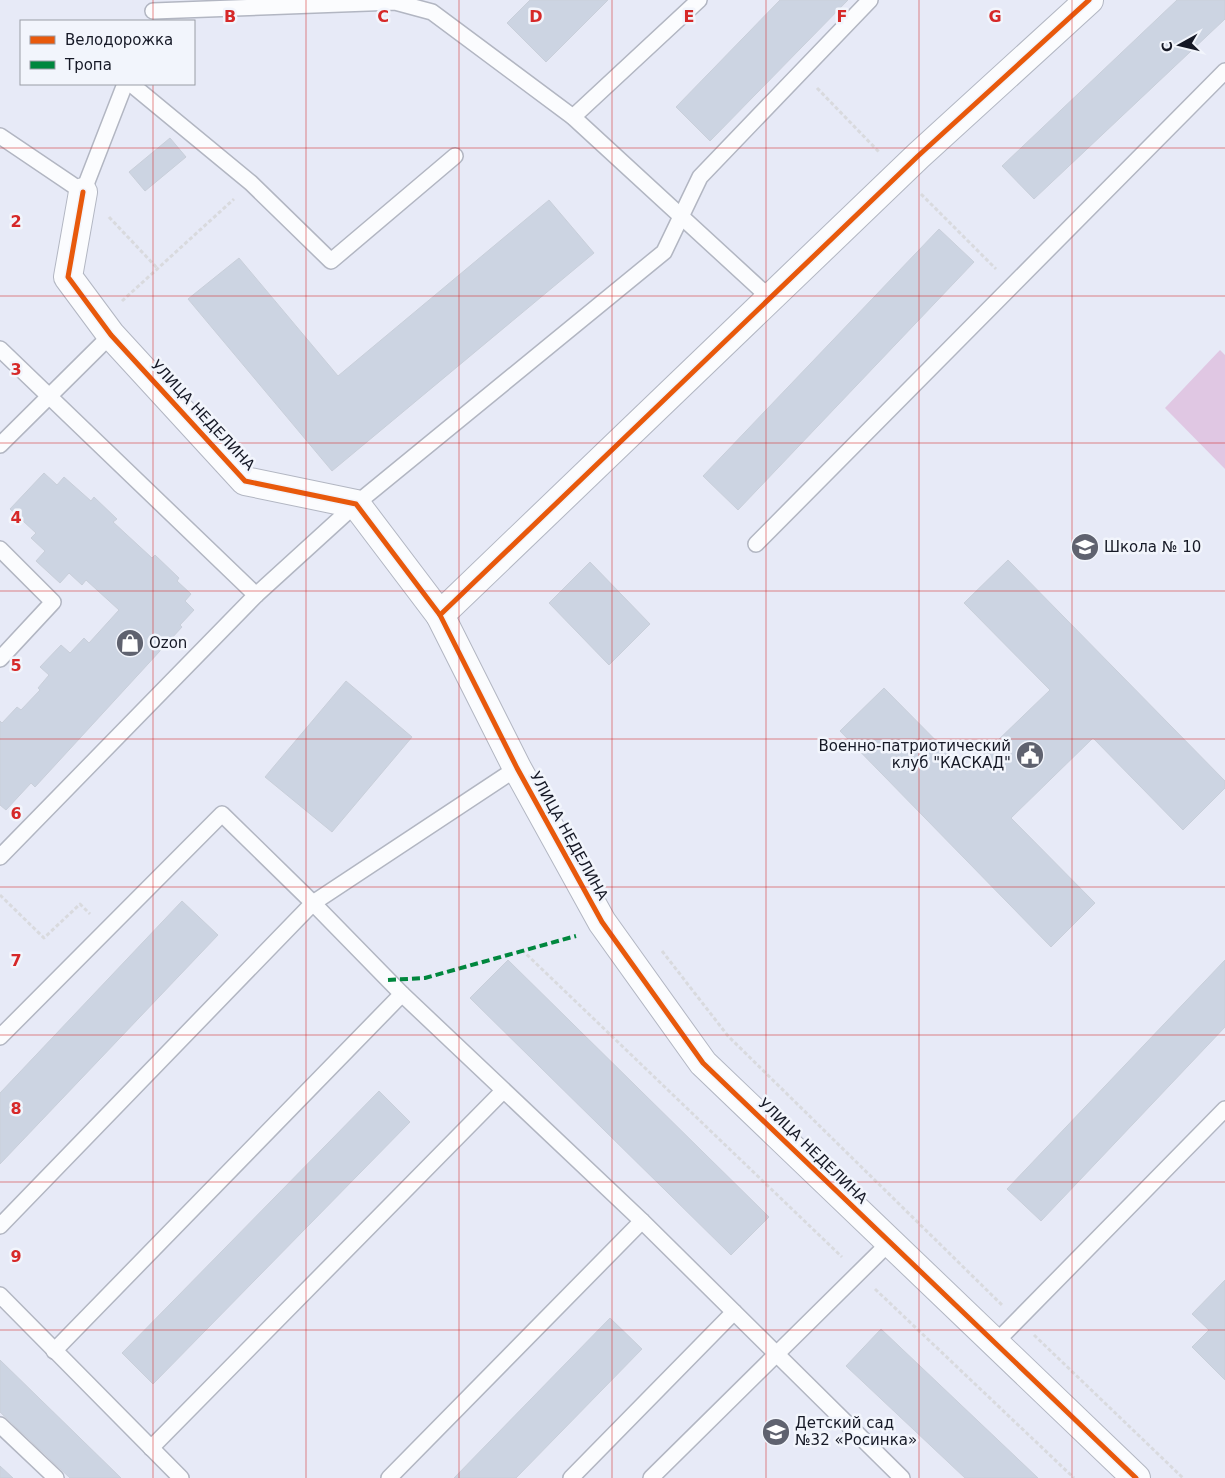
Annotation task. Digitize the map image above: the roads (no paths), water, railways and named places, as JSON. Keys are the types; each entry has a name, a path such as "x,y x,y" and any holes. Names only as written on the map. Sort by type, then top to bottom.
{"street":[{"path":"440,615 900,173 1089,0"},
{"name":"УЛИЦА НЕДЕЛИНА","path":"83,192 68,277 106,328 244,480 356,504 440,615 517,768 602,922 703,1064 1136,1478"}],"lane":[{"path":"574,117 699,0"},
{"path":"0,856 256,594 356,504 664,252 700,176 870,0"},
{"path":"152,11 394,1 432,12 574,117 771,299"},
{"path":"756,544 1225,71"},
{"path":"0,136 83,192 125,85"},
{"path":"132,85 251,183 331,261 455,156"},
{"path":"0,445 48,396 106,328"},
{"path":"0,349 256,594"},
{"path":"0,549 53,602 0,659"},
{"path":"0,1226 313,903 517,768"},
{"path":"0,1037 222,814 402,994 642,1221 902,1478"},
{"path":"54,1351 402,994"},
{"path":"151,1448 503,1091"},
{"path":"995,1343 1225,1108"},
{"path":"389,1478 642,1221"},
{"path":"651,1478 890,1242"},
{"path":"0,1295 181,1478"},
{"path":"571,1478 734,1312"},
{"path":"0,1425 56,1478"}],"place":[{"name":"Школа № 10","path":"1085,547"},
{"name":"Ozon","path":"130,643"},
{"name":"Военно-патриотический клуб \"КАСКАД\"","path":"1030,755"},
{"name":"Детский сад №32 «Росинка»","path":"776,1432"}]}
